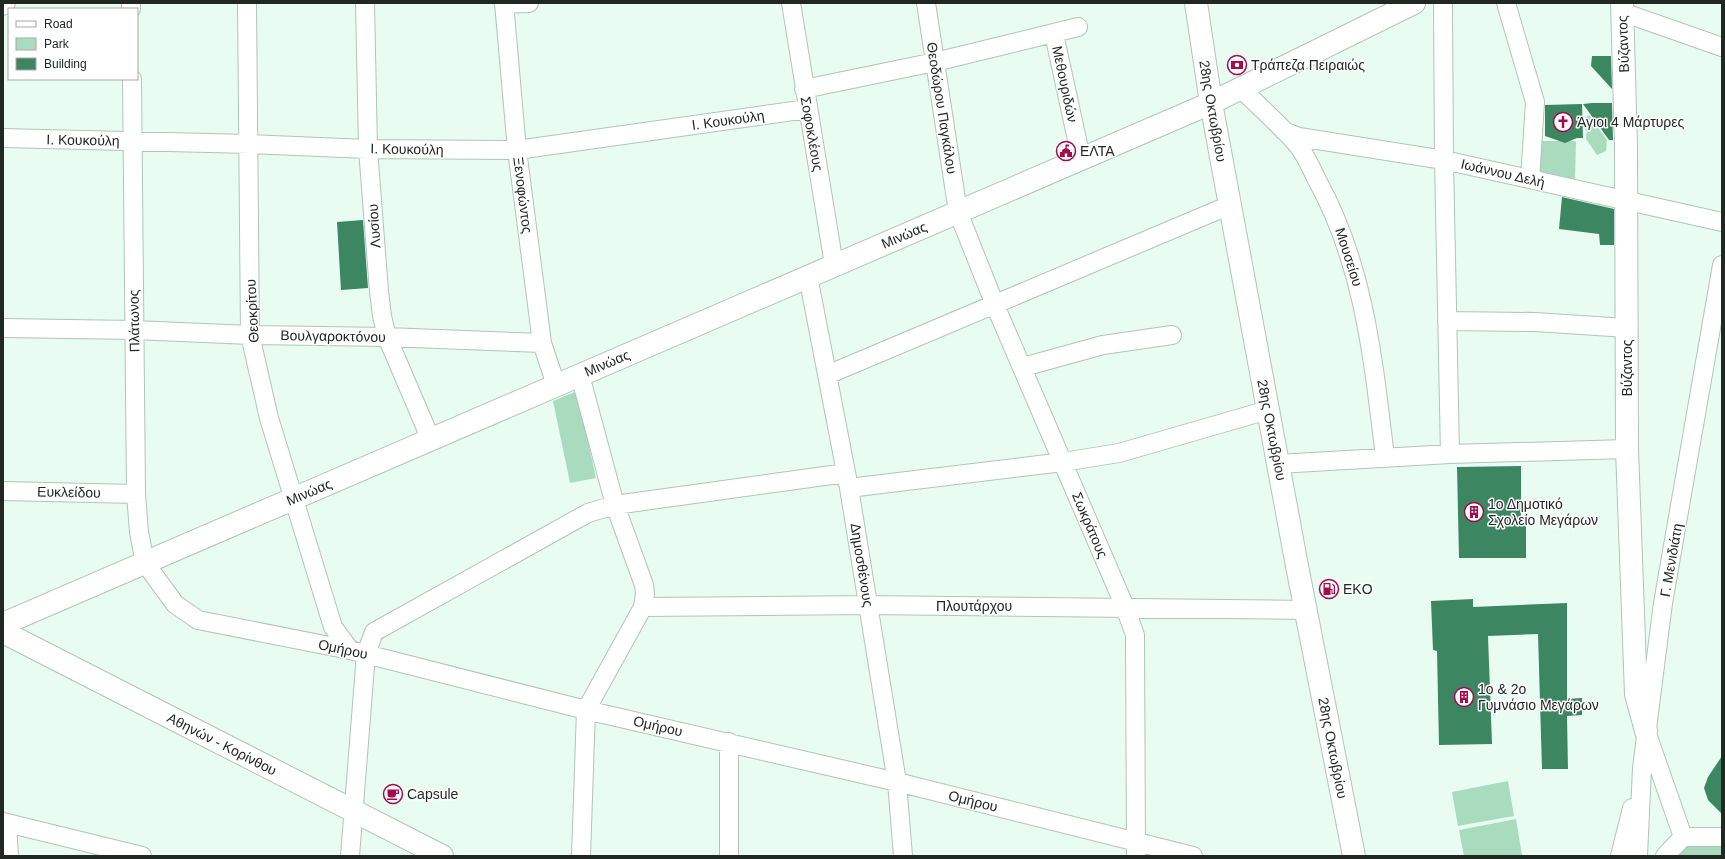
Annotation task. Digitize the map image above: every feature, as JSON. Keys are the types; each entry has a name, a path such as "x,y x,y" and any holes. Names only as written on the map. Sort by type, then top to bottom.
{"main road":[{"name":"28ης Οκτωβρίου","path":"1196,3 1211,103 1278,464 1305,575 1354,856"},
{"name":"Μινώας","path":"3,624 1211,103 1414,3"},
{"name":"Βύζαντος","path":"1622,7 1626,201 1627,449 1636,694 1646,731"},
{"name":"Αθηνών - Κορίνθου","path":"3,632 442,856"}],"street":[{"path":"3,6 6,3"},
{"name":"Θεοκρίτου","path":"247,3 250,144 250,336 269,418 333,627 358,652"},
{"name":"Λυσίου","path":"365,3 368,149 379,291 387,337 431,440"},
{"path":"504,4 529,3"},
{"name":"Σοφοκλέους","path":"791,3 807,109 834,265"},
{"name":"Θεοδώρου Παγκάλου","path":"926,3 958,212"},
{"path":"1443,3 1444,160 1450,454"},
{"path":"1506,3 1535,102 1530,179"},
{"name":"Ξενοφώντος","path":"504,4 517,150 542,343 556,385"},
{"path":"1622,7 1722,47"},
{"path":"804,88 935,62 1078,27"},
{"name":"Μεθουριδών","path":"1054,34 1081,158"},
{"name":"Πλάτωνος","path":"132,80 136,494 139,532 145,563"},
{"name":"Μουσείου","path":"1240,88 1297,144 1323,191 1350,255 1367,323 1385,457"},
{"name":"Ι. Κουκούλη","path":"3,138 250,144 368,149 517,150 807,109"},
{"name":"Ιωάννου Δελή","path":"1284,131 1299,137 1444,160 1722,222"},
{"path":"827,375 1230,205"},
{"name":"Σωκράτους","path":"958,212 995,305 1023,367 1125,607 1135,635 1136,849"},
{"name":"Γ. Μενιδιάτη","path":"1638,856 1642,768 1663,602 1722,266"},
{"name":"Δημοσθένους","path":"808,276 847,481 897,782 903,856"},
{"path":"1447,321 1535,322 1627,328"},
{"name":"Βουλγαροκτόνου","path":"3,328 134,330 250,336 387,337 542,343"},
{"path":"1023,367 1104,345 1172,335"},
{"path":"580,375 615,505 644,585 645,594 643,607 586,710 581,856"},
{"path":"350,856 354,811 358,652 374,632 588,513 615,505 847,481 1063,462 1132,450 1268,410"},
{"path":"1278,464 1450,454 1627,449"},
{"name":"Ευκλείδου","path":"3,491 136,494"},
{"name":"Ομήρου","path":"145,563 175,604 198,620 358,652 586,710 897,782 1136,849 1193,856"},
{"name":"Πλουτάρχου","path":"643,607 868,605 1311,607"},
{"path":"1646,731 1683,837"},
{"path":"729,742 729,856"},
{"path":"1620,856 1642,768"},
{"path":"9,856 5,823 142,856"},
{"path":"1665,856 1683,837 1722,837"}],"green space":[{"path":"1589,115 1607,140 1606,151 1597,155 1586,139 1587,131 1582,126 1583,119"},
{"path":"1540,141 1576,141 1575,179 1538,172"},
{"path":"577,391 596,478 570,483 553,401"},
{"path":"1508,781 1514,816 1458,826 1452,792"},
{"path":"1516,819 1522,855 1464,856 1459,830"},
{"path":"1722,842 1722,856 1672,856 1685,843"}],"building":[{"path":"1592,56 1611,56 1612,89 1591,66"},
{"path":"1612,103 1613,140 1609,140 1583,104"},
{"name":"Άγιοι 4 Μάρτυρες","path":"1582,104 1583,138 1577,138 1565,143 1545,136 1545,105"},
{"path":"1562,197 1614,209 1614,245 1600,245 1599,234 1559,229"},
{"path":"363,220 368,288 341,290 337,222"},
{"name":"1ο Δημοτικό Σχολείο Μεγάρων","path":"1521,466 1521,523 1526,523 1526,558 1459,558 1457,467"},
{"name":"1ο & 2ο Γυμνάσιο Μεγάρων","path":"1473,599 1473,607 1567,603 1567,699 1582,698 1582,715 1567,716 1568,769 1542,769 1538,634 1488,636 1492,744 1439,745 1437,651 1433,650 1431,601"},
{"path":"1722,756 1722,814 1708,800 1704,788 1708,777"}],"place":[{"name":"Τράπεζα Πειραιώς","path":"1237,65"},
{"name":"Άγιοι 4 Μάρτυρες","path":"1563,122"},
{"name":"ΕΛΤΑ","path":"1066,151"},
{"name":"1ο Δημοτικό Σχολείο Μεγάρων","path":"1474,512"},
{"name":"EKO","path":"1329,589"},
{"name":"1ο & 2ο Γυμνάσιο Μεγάρων","path":"1464,697"},
{"name":"Capsule","path":"393,794"}]}
